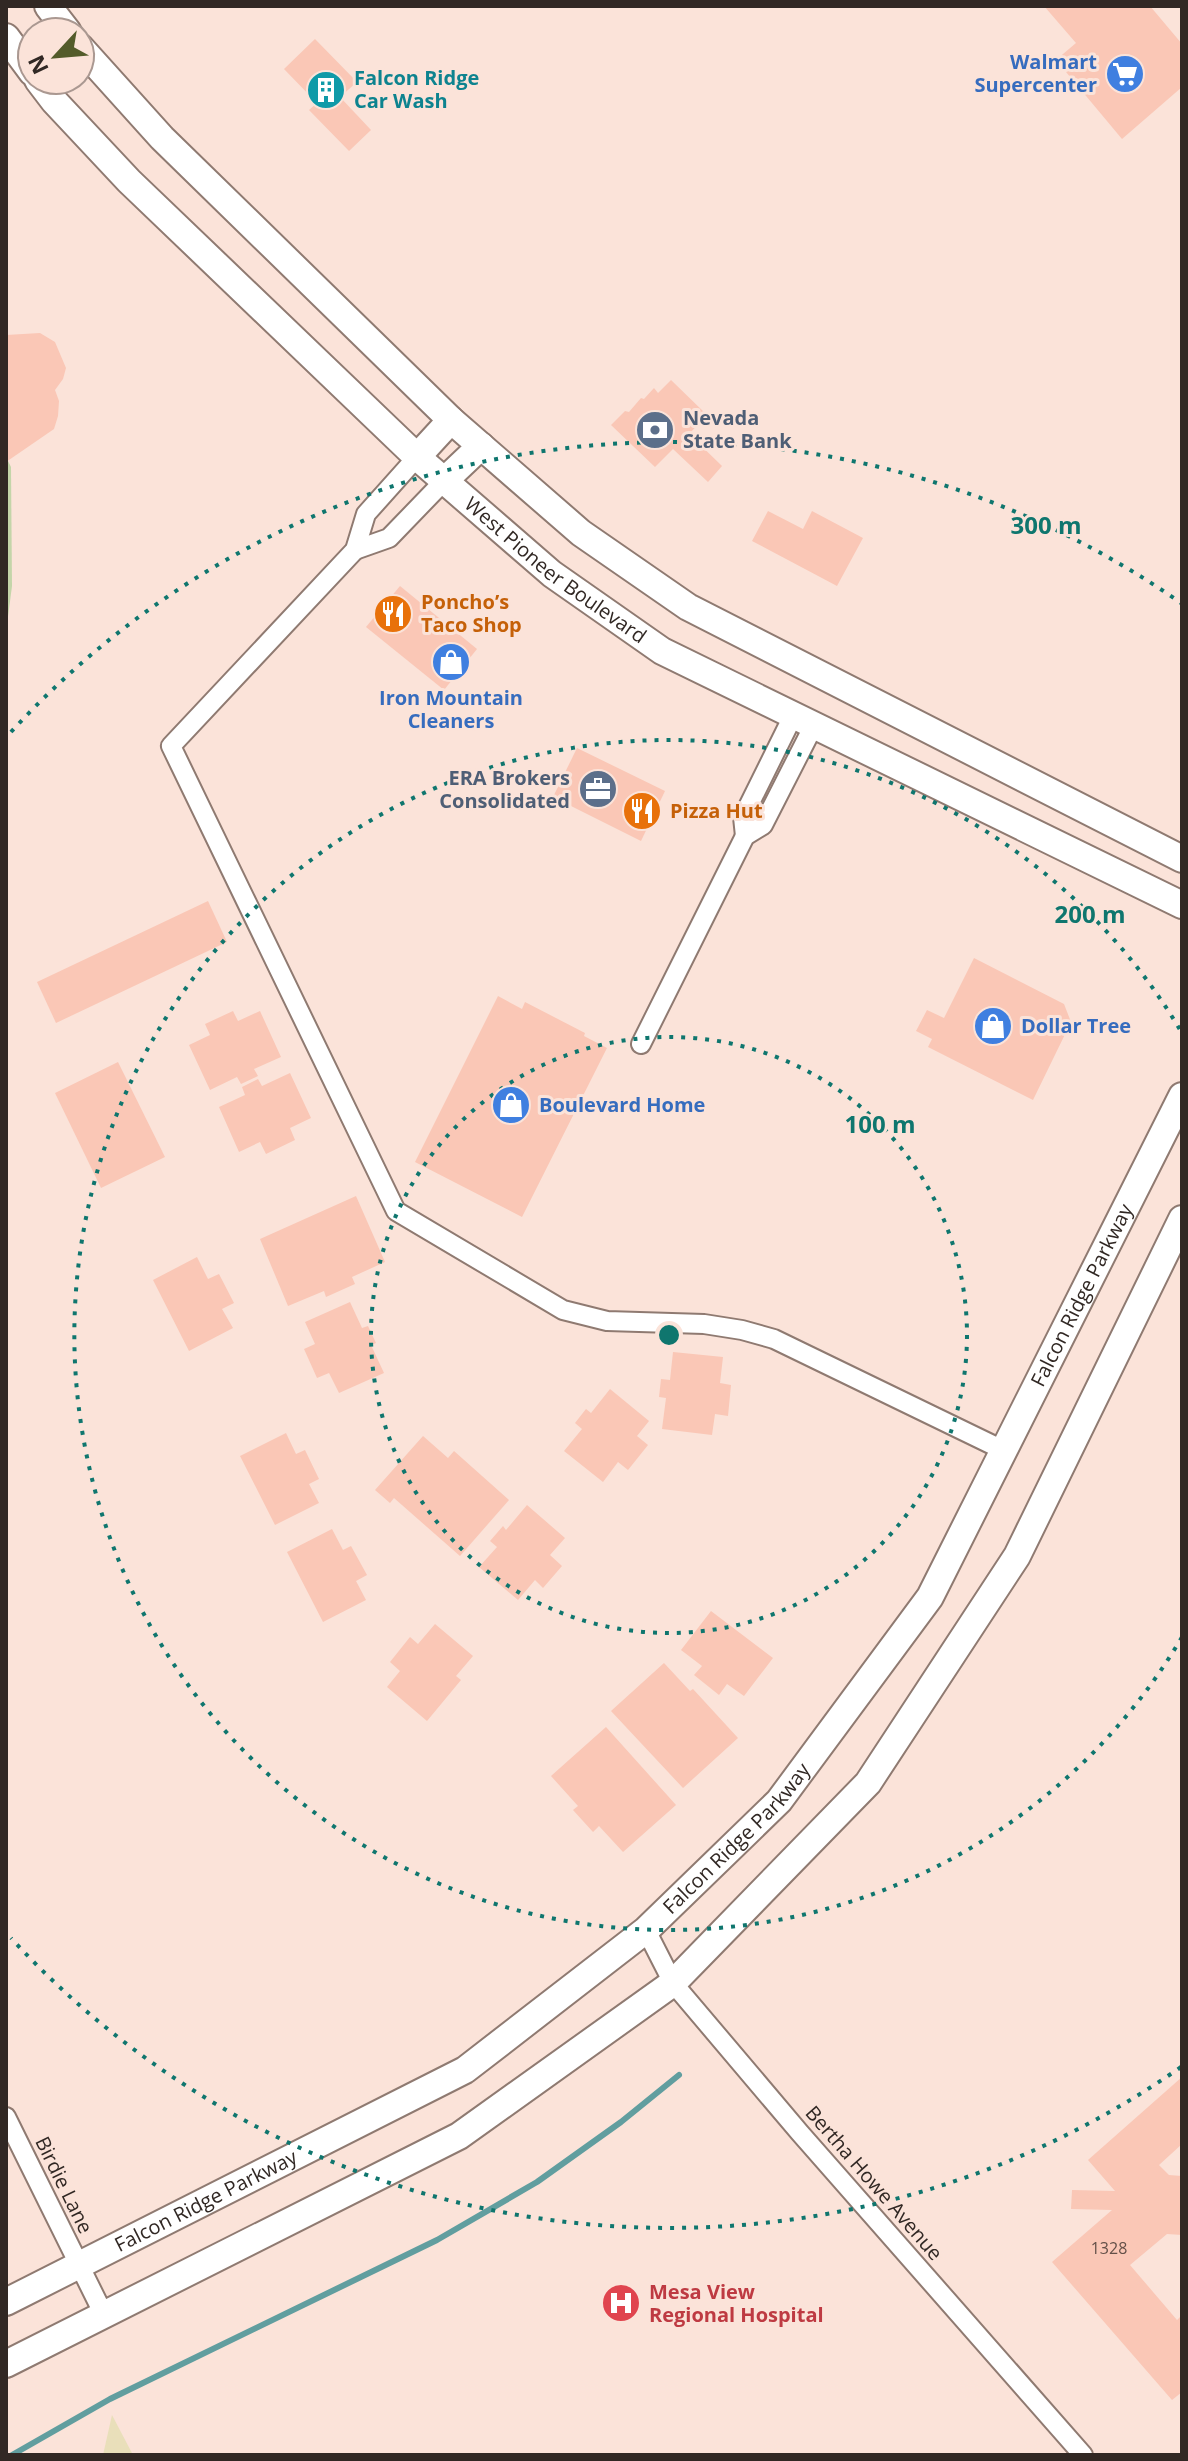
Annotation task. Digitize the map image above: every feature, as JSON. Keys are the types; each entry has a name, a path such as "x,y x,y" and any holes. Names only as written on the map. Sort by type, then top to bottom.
{"main road":[{"path":"96,65 162,138 451,420 581,533 688,607 1182,859"},
{"name":"West Pioneer Boulevard","path":"50,96 129,181 417,457 552,574 662,651 1182,905"},
{"path":"417,457 451,420"},
{"path":"444,481 481,446"},
{"name":"Falcon Ridge Parkway","path":"6,2302 465,2070 646,1930 779,1801 930,1597 1182,1096"},
{"path":"6,2364 459,2136 673,1983 868,1783 1017,1556 1182,1219"}],"street":[{"path":"417,457 366,514 355,550 171,746 396,1211 563,1310 607,1321 704,1324 774,1339 1003,1450"},
{"path":"355,550 389,538 444,481"},
{"path":"641,1044 745,836 743,817 804,720"},
{"name":"Bertha Howe Avenue","path":"646,1930 673,1983 800,2133 1083,2455"},
{"name":"Birdie Lane","path":"7,2120 104,2315"}],"green space":[{"path":"6,457 11,467 12,586 6,632"}],"sand":[{"path":"112,2415 133,2455 103,2455"}],"building":[{"name":"Walmart Supercenter","path":"1044,6 1150,6 1182,44 1182,87 1122,139 1056,60 1076,43"},
{"name":"Falcon Ridge Car Wash","path":"315,39 357,82 340,97 371,130 349,151 309,110 317,103 284,69"},
{"path":"40,333 55,342 66,368 55,390 59,401 58,416 54,429 6,462 6,335"},
{"name":"Nevada State Bank","path":"671,380 707,415 689,434 722,466 708,482 673,449 655,467 611,425 654,388 658,393"},
{"path":"768,511 803,529 812,511 863,538 837,586 752,541"},
{"path":"400,586 477,649 444,690 366,627"},
{"path":"577,748 665,791 641,841 553,797"},
{"path":"208,901 227,942 56,1023 37,982"},
{"name":"Dollar Tree","path":"974,958 1064,1004 1071,1022 1033,1100 928,1047 932,1039 916,1031 927,1010 944,1018"},
{"name":"Boulevard Home","path":"498,996 522,1009 525,1002 607,1048 522,1217 415,1162"},
{"path":"233,1011 238,1021 260,1011 281,1057 254,1069 258,1076 241,1084 237,1077 210,1090 189,1045 210,1035 205,1024"},
{"path":"118,1062 165,1157 101,1188 55,1093"},
{"path":"290,1073 311,1118 290,1128 295,1140 266,1154 260,1142 239,1152 219,1107 245,1095 242,1087 258,1079 262,1086"},
{"path":"356,1196 385,1262 352,1277 355,1284 326,1297 324,1291 288,1306 260,1239"},
{"path":"197,1257 208,1279 219,1274 234,1303 222,1309 233,1328 189,1351 153,1280"},
{"path":"350,1302 362,1328 368,1326 376,1343 371,1345 384,1373 339,1393 329,1373 317,1378 304,1349 315,1344 305,1322"},
{"path":"673,1352 723,1357 720,1383 731,1385 728,1416 715,1414 712,1435 662,1429 666,1398 659,1397 661,1379 670,1380"},
{"path":"610,1389 649,1421 637,1436 648,1445 628,1470 618,1462 603,1482 564,1451 582,1429 575,1423 586,1409 591,1413"},
{"path":"286,1433 296,1454 305,1450 319,1479 309,1484 319,1503 275,1525 240,1456"},
{"path":"423,1436 448,1458 454,1451 509,1500 460,1556 394,1498 390,1503 375,1490"},
{"path":"527,1505 565,1538 550,1555 562,1566 543,1588 535,1580 518,1600 479,1567 497,1547 490,1541 503,1526 506,1530"},
{"path":"332,1529 343,1550 351,1546 367,1575 356,1581 366,1600 323,1622 287,1552"},
{"path":"711,1611 773,1658 744,1696 727,1684 719,1695 694,1675 702,1666 681,1650"},
{"path":"435,1624 473,1656 456,1676 461,1680 427,1721 387,1687 400,1671 390,1662 410,1637 418,1644"},
{"path":"664,1663 738,1738 683,1788 611,1711"},
{"path":"606,1727 676,1805 623,1852 599,1826 593,1832 573,1810 578,1806 551,1776"},
{"path":"1182,2077 1182,2144 1159,2165 1169,2175 1182,2176 1182,2235 1167,2234 1130,2265 1177,2320 1182,2315 1182,2392 1172,2400 1052,2262 1112,2210 1071,2209 1072,2190 1115,2191 1088,2160"}],"waterway":[{"path":"12,2455 110,2399 437,2240 537,2182 621,2122 679,2075"}],"place":[{"name":"Walmart Supercenter","path":"1125,74"},
{"name":"Falcon Ridge Car Wash","path":"326,90"},
{"name":"Nevada State Bank","path":"655,430"},
{"name":"Poncho’s Taco Shop","path":"393,614"},
{"name":"Iron Mountain Cleaners","path":"451,662"},
{"name":"ERA Brokers Consolidated","path":"598,789"},
{"name":"Pizza Hut","path":"642,811"},
{"name":"Dollar Tree","path":"993,1026"},
{"name":"Boulevard Home","path":"511,1105"},
{"name":"Mesa View Regional Hospital","path":"621,2303"}]}
